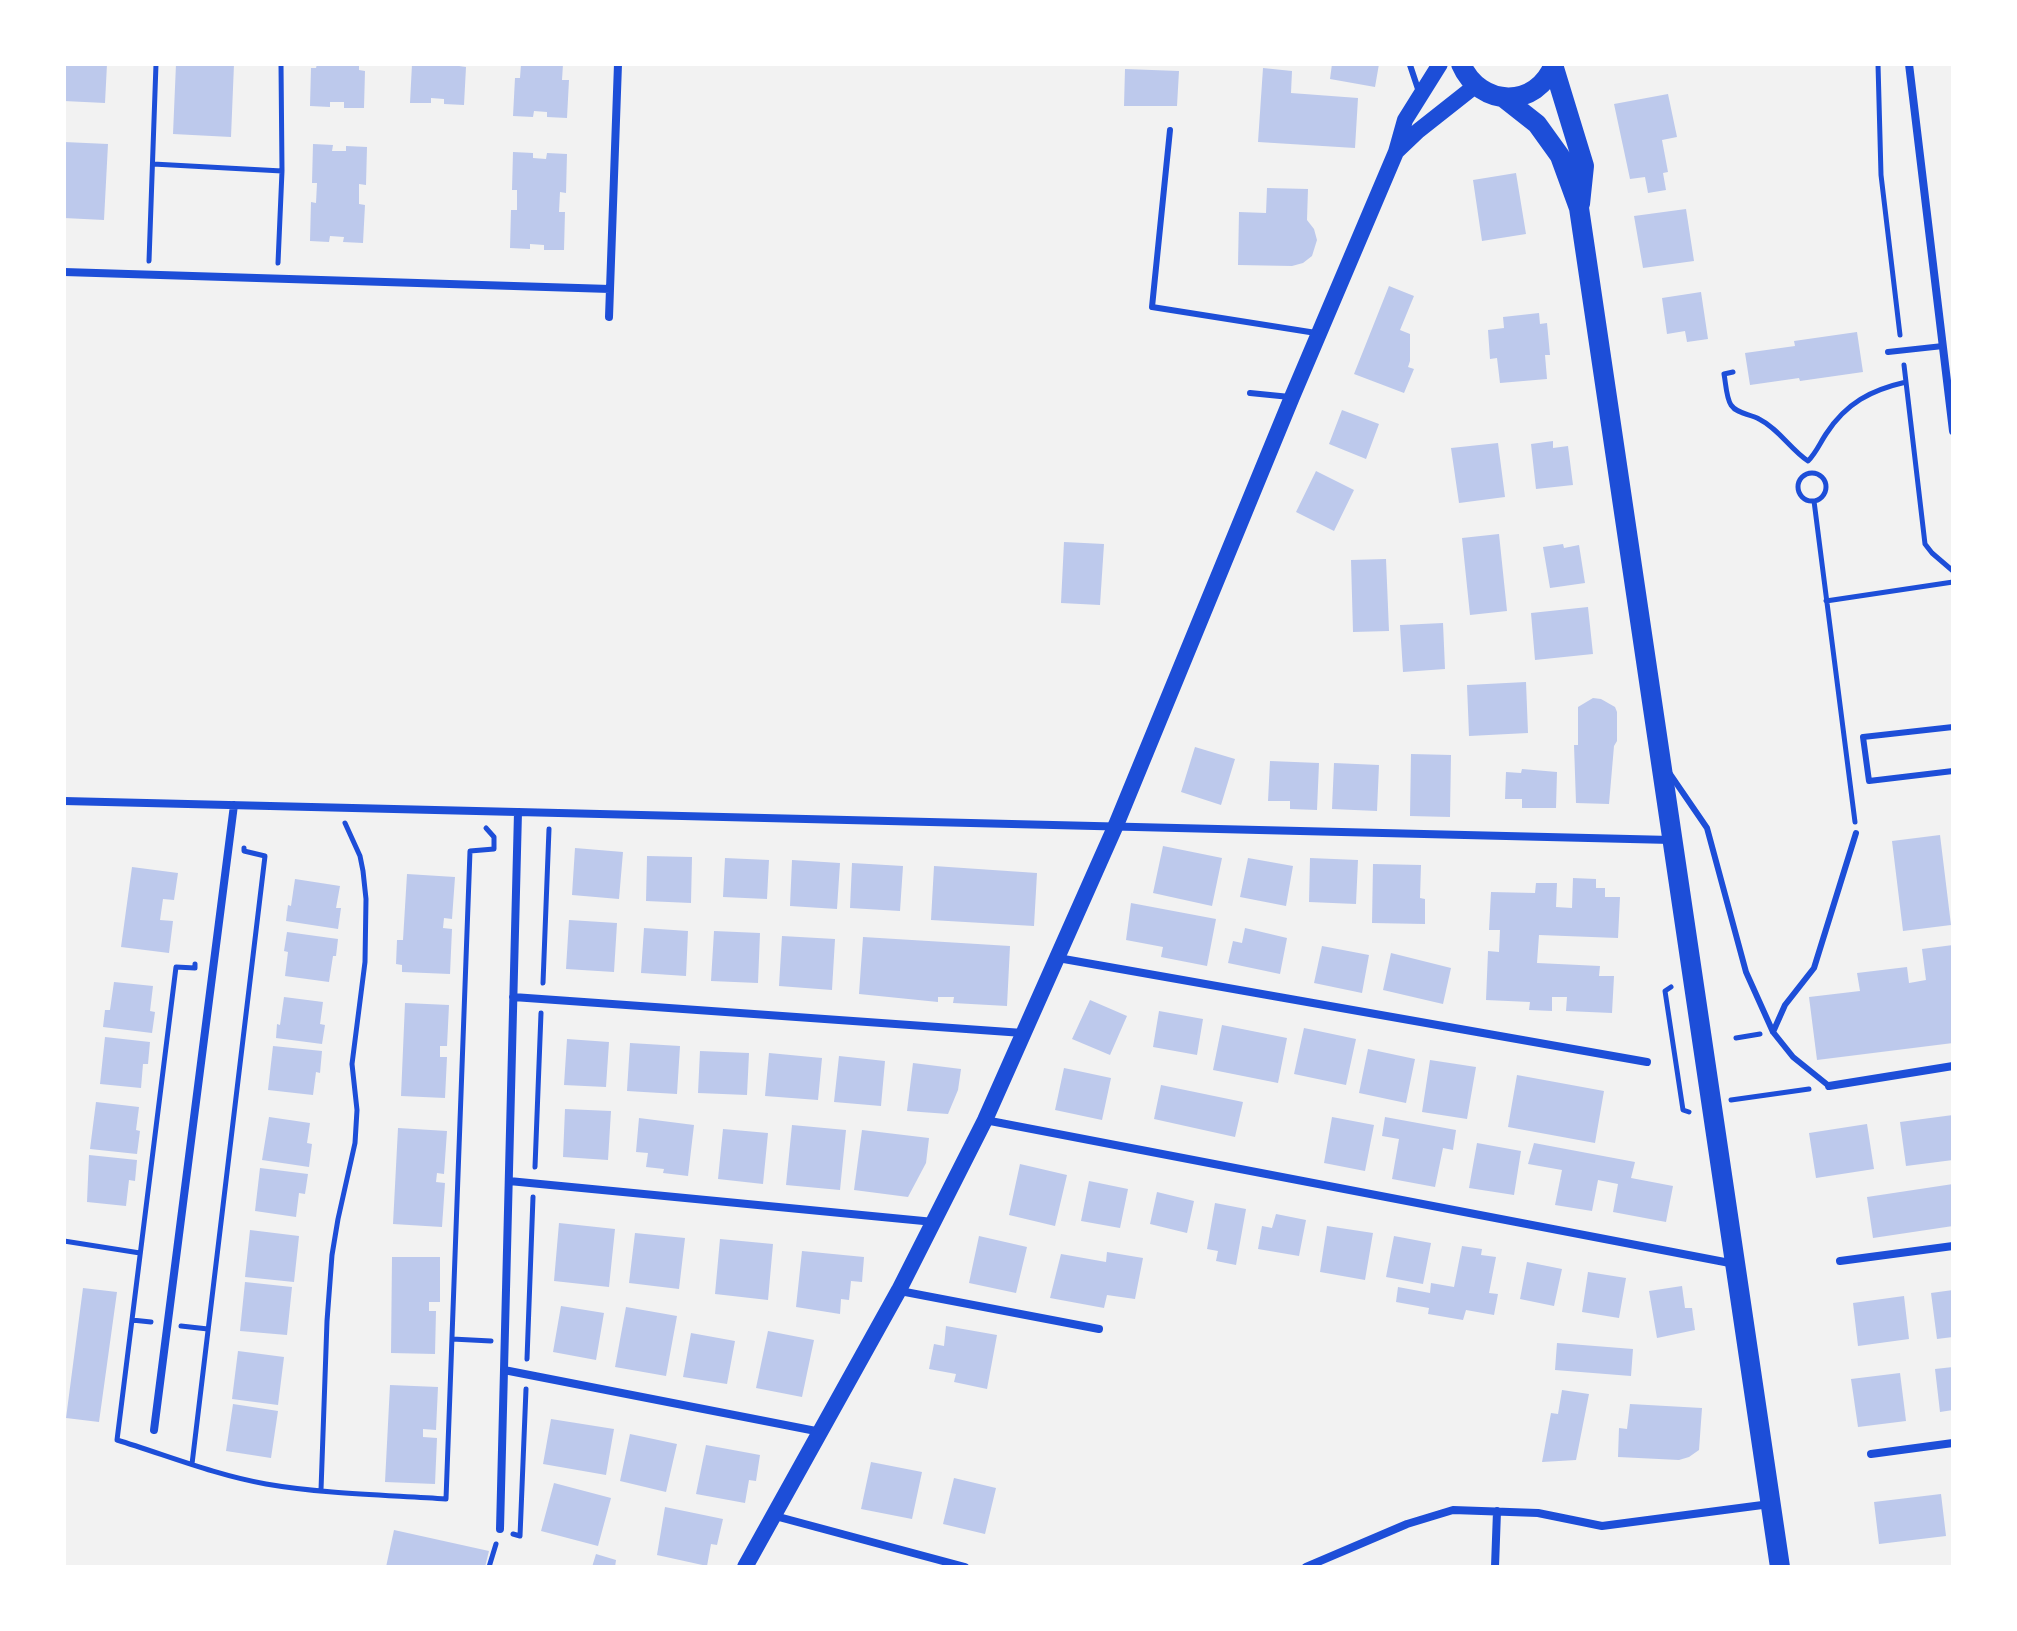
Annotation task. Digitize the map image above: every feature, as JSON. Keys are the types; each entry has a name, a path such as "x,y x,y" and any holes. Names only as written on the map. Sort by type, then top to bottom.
{"main road":[{"path":"745,1567 899,1290 985,1120 1116,825 1396,152 1405,120 1440,64"},
{"path":"1461,64 1475,86 1488,94 1504,98 1519,97 1533,91 1545,81 1554,66"},
{"path":"1554,66 1584,166 1579,208"},
{"path":"1396,152 1475,86"},
{"path":"1504,98 1537,124 1560,156 1579,208 1780,1567"}],"street":[{"path":"609,317 618,64"},
{"path":"1909,64 1953,431"},
{"path":"64,272 610,289"},
{"path":"64,801 1672,840"},
{"path":"154,1430 234,805"},
{"path":"500,1529 518,812"},
{"path":"1058,958 1647,1062"},
{"path":"513,997 1024,1033"},
{"path":"1829,1086 1953,1066"},
{"path":"985,1120 1735,1264"},
{"path":"509,1181 934,1222"},
{"path":"1840,1261 1953,1246"},
{"path":"899,1290 1099,1329"},
{"path":"504,1370 821,1432"},
{"path":"1871,1454 1953,1443"},
{"path":"1306,1567 1407,1524 1453,1510 1538,1513 1602,1526 1771,1504"},
{"path":"1495,1567 1497,1511"},
{"path":"775,1516 965,1567"}],"lane":[{"path":"1410,65 1420,96"},
{"path":"1170,130 1152,307 1320,333"},
{"path":"1888,352 1943,346"},
{"path":"1250,393 1292,397"},
{"path":"1953,727 1863,737 1869,781 1953,771"},
{"path":"1661,761 1707,828 1746,972 1773,1032 1793,1057 1829,1086"},
{"path":"1773,1032 1785,1005 1814,968 1856,833"}],"path":[{"path":"148,274 156,64"},
{"path":"278,278 282,171 281,64"},
{"path":"1878,64 1881,175 1925,544 1953,571"},
{"path":"153,164 282,171"},
{"path":"1733,372 1724,374 1728,400 1733,407 1774,429 1808,461 1810,473"},
{"path":"1808,461 1833,424 1852,405 1875,390 1906,382"},
{"path":"1810,473 1820,475 1826,485 1823,496 1814,501 1803,499 1797,489 1800,478 1810,473"},
{"path":"1814,501 1856,833"},
{"path":"1826,601 1953,582"},
{"path":"321,1490 332,1255 355,1143 357,1110 352,1064 365,962 366,899 360,856 344,822 359,822"},
{"path":"197,953 195,968 176,967 117,1440 266,1484 446,1499 470,851 494,849 494,837 486,827 473,824"},
{"path":"192,1464 265,856 244,851 246,840"},
{"path":"1665,991 1683,1110"},
{"path":"1711,1102 1829,1086"},
{"path":"64,1241 140,1253"},
{"path":"489,1567 500,1529"}],"building":[{"path":"64,64 107,64 105,103 64,101"},
{"path":"176,64 234,64 231,137 173,134"},
{"path":"317,64 359,64 359,70 365,71 364,108 344,108 344,102 330,102 330,107 310,106 311,68 316,68"},
{"path":"412,64 460,64 466,67 464,105 444,104 444,99 431,98 431,103 410,103"},
{"path":"521,64 563,64 562,80 569,80 567,118 547,117 547,112 534,111 533,117 513,116 515,78 520,78"},
{"path":"1332,64 1379,64 1375,87 1330,79"},
{"path":"1263,68 1292,71 1291,93 1358,98 1355,148 1258,142"},
{"path":"1125,69 1179,71 1177,106 1124,106"},
{"path":"1668,94 1677,137 1662,140 1668,172 1663,173 1666,190 1648,193 1645,177 1630,179 1614,104"},
{"path":"64,142 108,144 104,220 64,218"},
{"path":"313,144 333,145 332,151 346,151 346,146 367,147 366,185 359,184 359,204 365,205 363,243 343,242 344,237 330,236 329,242 310,241 311,202 316,203 317,183 312,183"},
{"path":"513,152 533,153 533,158 546,159 547,153 567,154 566,193 560,192 559,212 565,212 564,250 544,250 544,245 530,244 530,249 510,248 511,210 517,210 517,190 512,190"},
{"path":"1516,173 1526,234 1482,241 1473,180"},
{"path":"1267,188 1308,189 1307,220 1317,240 1312,256 1303,263 1292,266 1238,265 1239,212 1266,213"},
{"path":"1686,209 1694,261 1643,268 1634,216"},
{"path":"1389,286 1414,296 1400,330 1410,334 1408,367 1414,369 1404,393 1354,374"},
{"path":"1701,292 1708,339 1687,342 1685,331 1667,334 1662,298"},
{"path":"1539,313 1540,324 1547,323 1550,355 1545,355 1547,379 1500,383 1497,358 1490,359 1488,330 1504,328 1503,317"},
{"path":"1857,332 1863,372 1750,385 1745,353 1795,346 1794,341"},
{"path":"1342,410 1379,424 1366,459 1329,444"},
{"path":"1553,441 1553,448 1568,446 1573,485 1536,489 1531,444"},
{"path":"1498,443 1505,497 1459,503 1451,448"},
{"path":"1316,471 1354,490 1334,531 1296,512"},
{"path":"1499,534 1507,611 1470,615 1462,538"},
{"path":"1064,542 1104,544 1100,605 1061,603"},
{"path":"1563,544 1564,548 1579,545 1585,583 1550,588 1543,547"},
{"path":"1386,559 1389,631 1353,632 1351,560"},
{"path":"1588,607 1593,654 1535,660 1531,613"},
{"path":"1443,623 1445,669 1403,672 1400,625"},
{"path":"1526,682 1528,733 1469,736 1467,685"},
{"path":"1593,698 1615,707 1617,712 1617,741 1609,804 1576,803 1574,745 1578,745 1578,707"},
{"path":"1195,747 1235,759 1221,805 1181,792"},
{"path":"1411,754 1451,755 1450,817 1410,816"},
{"path":"1270,761 1319,763 1317,810 1290,809 1290,801 1268,801"},
{"path":"1334,763 1379,765 1377,811 1332,809"},
{"path":"1522,769 1557,772 1556,808 1522,808 1522,799 1505,799 1506,772 1521,773"},
{"path":"1940,835 1951,925 1903,931 1892,841"},
{"path":"1163,846 1222,858 1212,906 1153,893"},
{"path":"575,848 623,852 619,899 572,895"},
{"path":"647,856 692,857 691,903 646,901"},
{"path":"725,858 769,860 767,899 723,897"},
{"path":"1248,858 1293,866 1286,906 1240,897"},
{"path":"1310,858 1358,860 1356,904 1309,902"},
{"path":"792,860 840,863 837,909 790,906"},
{"path":"852,863 903,866 900,911 850,908"},
{"path":"1373,864 1421,865 1420,898 1425,899 1425,924 1372,923"},
{"path":"934,866 1037,873 1034,926 931,920"},
{"path":"132,867 178,873 174,900 163,899 160,920 173,921 169,953 121,947"},
{"path":"407,874 455,877 452,919 444,918 443,928 452,929 450,974 402,972 402,965 396,964 397,940 403,940"},
{"path":"1573,878 1596,879 1596,888 1605,888 1605,897 1620,897 1618,938 1539,935 1537,963 1600,966 1599,976 1614,976 1612,1013 1566,1011 1567,997 1552,997 1552,1011 1529,1010 1530,1002 1486,1000 1488,951 1499,952 1500,930 1489,930 1491,892 1535,893 1536,883 1557,883 1556,907 1572,908"},
{"path":"295,879 340,886 336,908 341,908 338,929 286,921"},
{"path":"1131,903 1216,919 1207,966 1161,957 1163,947 1126,940"},
{"path":"569,920 617,923 614,972 566,969"},
{"path":"644,928 688,931 686,976 641,973"},
{"path":"1245,928 1287,938 1280,974 1228,963 1233,941 1242,943"},
{"path":"714,931 760,933 758,983 711,981"},
{"path":"287,932 338,939 329,982 285,976"},
{"path":"782,936 835,939 832,990 779,986"},
{"path":"863,937 1010,946 1007,1006 953,1003 954,997 938,997 938,1002 859,994"},
{"path":"1953,945 1953,1043 1817,1060 1809,997 1860,991 1857,973 1907,967 1909,983 1926,980 1922,949"},
{"path":"1322,946 1369,955 1362,993 1314,983"},
{"path":"1391,953 1451,968 1443,1004 1383,990"},
{"path":"114,982 153,986 150,1011 155,1012 152,1033 103,1027 105,1010 110,1010"},
{"path":"284,997 323,1002 320,1024 325,1025 322,1044 276,1038"},
{"path":"1090,1000 1127,1016 1110,1055 1072,1039"},
{"path":"405,1003 449,1005 447,1046 440,1046 440,1057 447,1057 445,1098 401,1096"},
{"path":"1159,1011 1203,1019 1197,1055 1153,1047"},
{"path":"1222,1025 1287,1038 1278,1083 1213,1070"},
{"path":"1304,1028 1356,1039 1346,1085 1294,1074"},
{"path":"105,1037 150,1042 148,1064 143,1064 141,1088 100,1084"},
{"path":"567,1039 609,1042 606,1087 564,1085"},
{"path":"630,1043 680,1046 677,1094 627,1091"},
{"path":"273,1046 322,1051 320,1073 316,1072 313,1095 268,1090"},
{"path":"1368,1049 1415,1059 1406,1103 1359,1093"},
{"path":"700,1051 749,1053 747,1095 698,1093"},
{"path":"769,1053 822,1058 818,1100 765,1096"},
{"path":"839,1056 885,1061 881,1106 834,1102"},
{"path":"1430,1060 1476,1067 1467,1119 1422,1112"},
{"path":"913,1063 961,1069 958,1090 948,1114 907,1111"},
{"path":"1064,1068 1111,1078 1102,1120 1055,1110"},
{"path":"1517,1075 1604,1091 1595,1143 1508,1127"},
{"path":"1161,1085 1243,1102 1235,1137 1154,1119"},
{"path":"96,1102 139,1107 137,1154 90,1149"},
{"path":"565,1109 611,1111 608,1160 563,1157"},
{"path":"1953,1115 1953,1160 1906,1166 1900,1122"},
{"path":"269,1117 310,1123 307,1143 312,1144 309,1167 262,1160"},
{"path":"1332,1117 1374,1125 1365,1171 1324,1163"},
{"path":"1385,1117 1456,1130 1453,1150 1443,1148 1435,1187 1392,1179 1399,1139 1382,1136"},
{"path":"639,1118 694,1125 688,1176 646,1167 648,1153 636,1152"},
{"path":"1867,1124 1874,1169 1816,1178 1809,1133"},
{"path":"792,1125 846,1130 840,1190 786,1185"},
{"path":"398,1128 447,1131 444,1174 437,1173 436,1182 445,1183 442,1227 393,1224"},
{"path":"723,1129 768,1133 763,1184 718,1179"},
{"path":"862,1130 929,1138 926,1163 908,1197 854,1190"},
{"path":"1477,1143 1521,1151 1514,1195 1469,1188"},
{"path":"1534,1143 1635,1162 1631,1178 1673,1186 1666,1222 1613,1212 1618,1184 1598,1180 1592,1211 1555,1205 1562,1170 1528,1164"},
{"path":"89,1155 137,1160 135,1181 129,1180 126,1206 87,1202"},
{"path":"1020,1164 1067,1175 1055,1226 1009,1215"},
{"path":"260,1168 308,1174 305,1194 299,1193 296,1217 255,1211"},
{"path":"1089,1181 1128,1189 1120,1228 1081,1221"},
{"path":"1953,1184 1953,1226 1873,1238 1867,1197"},
{"path":"1157,1192 1194,1201 1187,1233 1150,1224"},
{"path":"1215,1203 1246,1209 1236,1265 1216,1261 1218,1251 1207,1249"},
{"path":"1276,1214 1306,1220 1299,1256 1258,1249 1262,1226 1272,1228"},
{"path":"559,1223 615,1229 609,1287 554,1281"},
{"path":"1327,1226 1373,1233 1365,1280 1320,1272"},
{"path":"250,1230 299,1236 294,1282 245,1277"},
{"path":"635,1233 685,1238 679,1289 629,1283"},
{"path":"979,1236 1027,1247 1016,1293 969,1283"},
{"path":"1394,1236 1431,1243 1423,1284 1386,1277"},
{"path":"720,1239 773,1244 768,1300 715,1294"},
{"path":"1462,1246 1482,1249 1481,1255 1496,1257 1489,1293 1498,1294 1494,1315 1466,1310 1463,1320 1428,1314 1429,1308 1396,1302 1398,1287 1430,1293 1431,1283 1454,1287"},
{"path":"802,1251 864,1257 862,1282 851,1281 849,1300 841,1299 840,1314 796,1307"},
{"path":"1107,1252 1143,1258 1135,1299 1107,1295 1104,1308 1050,1298 1061,1254 1106,1262"},
{"path":"392,1257 440,1257 440,1302 429,1302 429,1311 436,1311 435,1354 391,1353"},
{"path":"1527,1262 1562,1269 1554,1306 1520,1299"},
{"path":"1588,1272 1626,1278 1619,1318 1582,1312"},
{"path":"245,1282 292,1287 287,1335 240,1331"},
{"path":"1682,1286 1685,1308 1692,1308 1695,1330 1657,1338 1649,1291"},
{"path":"83,1288 117,1292 99,1422 66,1418"},
{"path":"1953,1290 1953,1337 1937,1339 1931,1293"},
{"path":"1904,1296 1909,1339 1858,1346 1853,1303"},
{"path":"561,1306 604,1313 596,1360 553,1352"},
{"path":"626,1307 677,1316 666,1376 615,1367"},
{"path":"946,1326 997,1335 987,1389 954,1382 956,1374 929,1369 934,1344 944,1346"},
{"path":"768,1331 814,1340 802,1397 756,1388"},
{"path":"691,1333 735,1341 727,1384 683,1377"},
{"path":"1557,1343 1633,1349 1631,1376 1555,1370"},
{"path":"238,1351 284,1357 278,1405 232,1399"},
{"path":"1953,1367 1953,1410 1940,1412 1935,1369"},
{"path":"1900,1373 1906,1421 1858,1427 1851,1379"},
{"path":"390,1385 438,1387 436,1430 423,1429 423,1437 437,1438 435,1484 385,1482"},
{"path":"1562,1390 1589,1394 1576,1460 1542,1462 1551,1413 1558,1414"},
{"path":"233,1404 278,1411 271,1458 226,1451"},
{"path":"1630,1404 1702,1408 1699,1450 1679,1460 1618,1457 1619,1428 1627,1429"},
{"path":"551,1419 614,1429 606,1475 543,1464"},
{"path":"630,1434 677,1444 666,1492 620,1481"},
{"path":"706,1445 760,1455 756,1481 749,1480 745,1503 696,1494"},
{"path":"871,1462 922,1472 912,1519 861,1509"},
{"path":"954,1478 996,1488 985,1534 943,1524"},
{"path":"554,1483 611,1498 598,1546 541,1531"},
{"path":"1941,1494 1946,1536 1879,1544 1874,1502"},
{"path":"665,1507 723,1519 717,1545 711,1544 707,1566 657,1555"},
{"path":"394,1530 489,1551 485,1567 386,1567"},
{"path":"596,1554 616,1560 615,1567 592,1567"}]}
